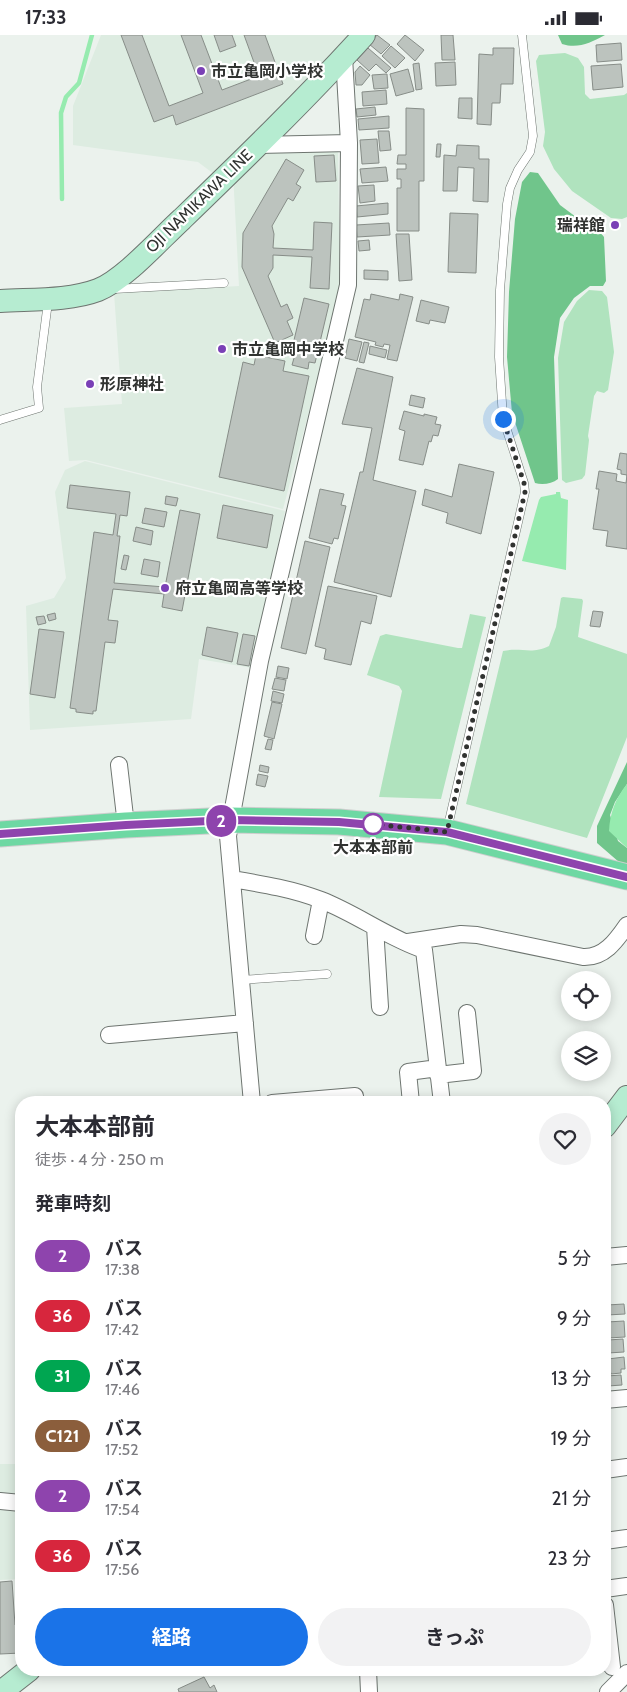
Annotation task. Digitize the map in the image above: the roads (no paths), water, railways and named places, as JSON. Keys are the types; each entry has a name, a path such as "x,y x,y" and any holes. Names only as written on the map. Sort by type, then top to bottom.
{"main road":[{"name":"OJI NAMIKAWA LINE","path":"0,301 78,296 99,290 112,282 136,263 258,145 364,35"},
{"path":"0,834 230,820 339,822 447,832 627,877"},
{"path":"611,1118 627,1097"},
{"path":"0,1692 21,1676"}],"street":[{"path":"251,1096 228,836 260,661 348,285 349,143 344,57"},
{"path":"258,145 349,143"},
{"path":"119,765 126,825"},
{"path":"232,879 278,887 321,900 404,943 424,949 441,1096"},
{"path":"314,936 321,900"},
{"path":"404,943 461,934 476,935 592,958 603,953 627,925"},
{"path":"375,927 380,1007"},
{"path":"410,1096 408,1072 473,1071 467,1013"},
{"path":"109,1035 245,1023"},
{"path":"611,1256 627,1255"},
{"path":"611,1399 627,1398"},
{"path":"611,1469 627,1467"},
{"path":"0,1501 15,1502"},
{"path":"611,1540 627,1538"},
{"path":"611,1588 627,1586"},
{"path":"608,1692 620,1670 611,1631"},
{"path":"368,1676 369,1692"}],"lane":[{"path":"447,832 525,492 524,483 503,419 499,357 500,289 506,204 510,188 518,170 530,152 533,136 522,35"},
{"path":"99,290 224,283"},
{"path":"0,420 39,408 37,387 49,298"},
{"path":"241,981 327,975"}],"waterway":[{"path":"62,199 61,113 66,97 79,83 92,35"}],"place":[{"name":"市立亀岡小学校","path":"201,71"},
{"name":"瑞祥館","path":"615,225"},
{"name":"市立亀岡中学校","path":"222,349"},
{"name":"形原神社","path":"90,384"},
{"name":"府立亀岡高等学校","path":"165,588"},
{"name":"大本本部前","path":"373,824"}]}
